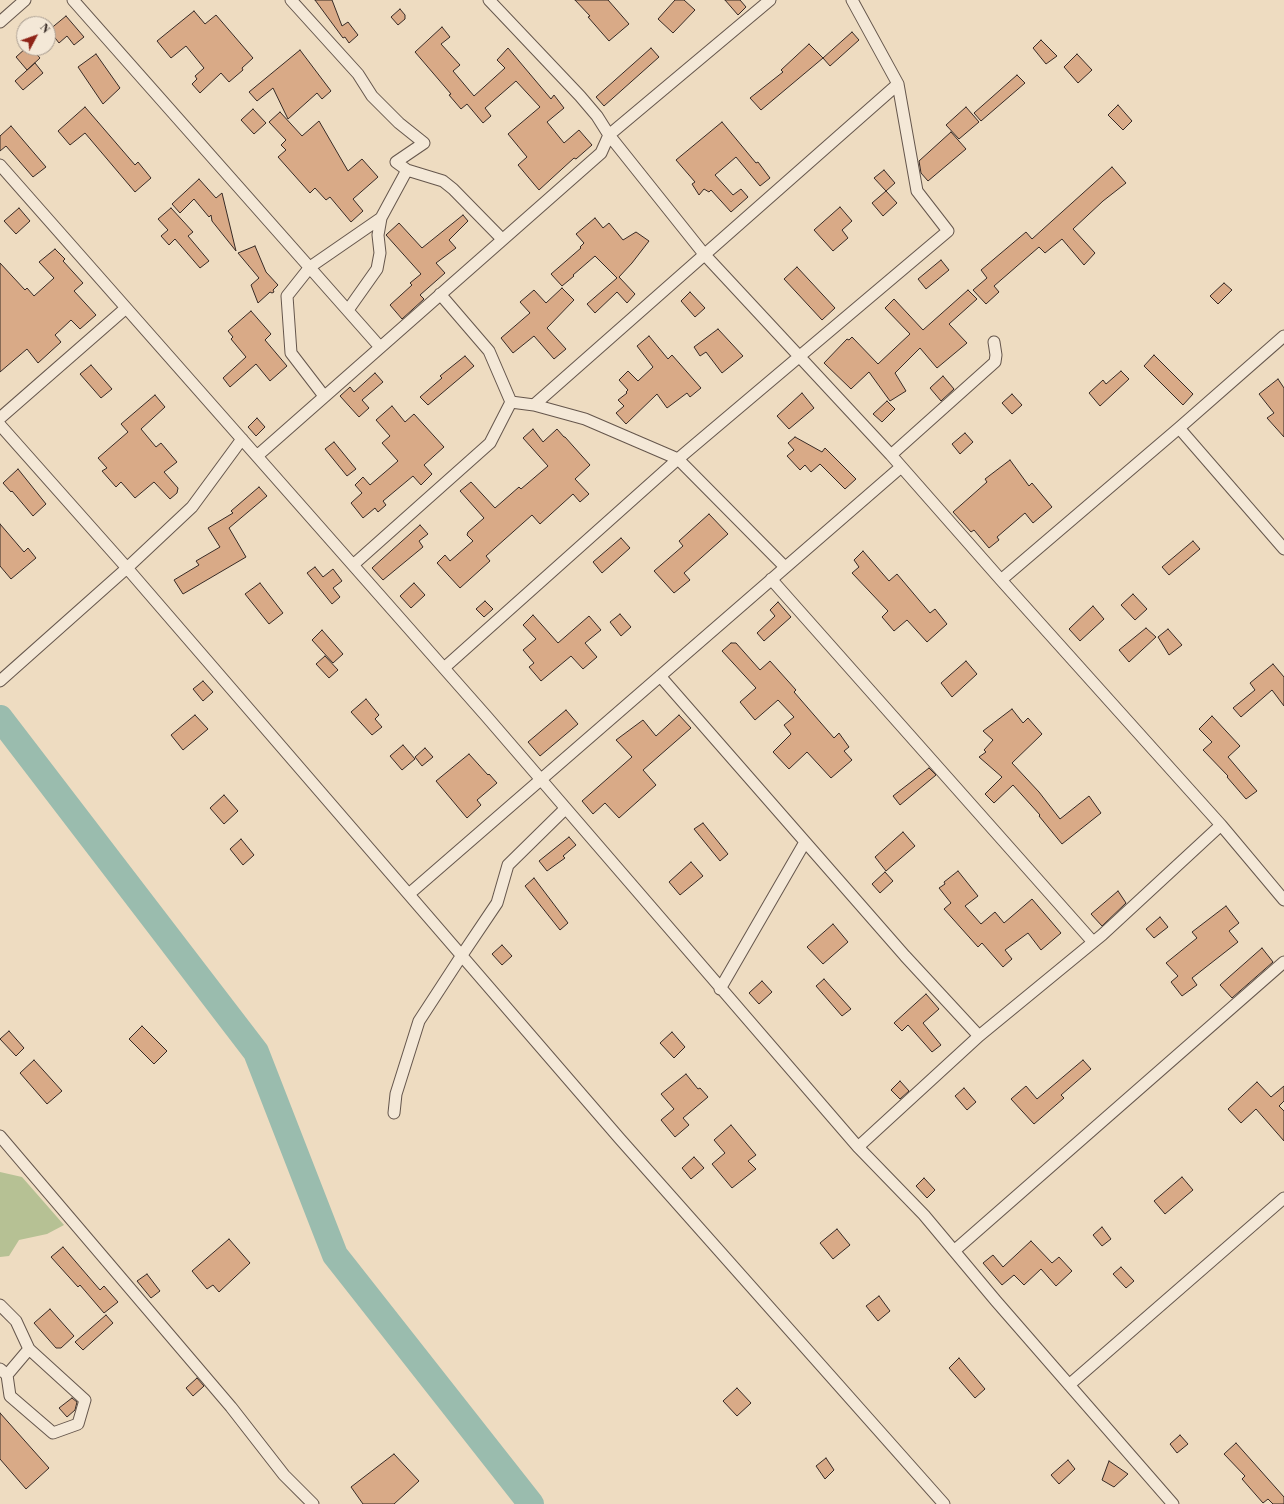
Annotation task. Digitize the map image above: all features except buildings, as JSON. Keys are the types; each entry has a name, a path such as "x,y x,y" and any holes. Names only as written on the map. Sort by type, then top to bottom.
{"street":[{"path":"0,22 25,0"},
{"path":"73,0 380,346"},
{"path":"291,0 358,74 372,96 399,123 424,143 396,162 407,170 443,181 453,189 502,239"},
{"path":"489,0 597,116 609,135 704,254 901,466 1001,580 1221,825 1284,900"},
{"path":"257,456 380,346 601,153 609,135 770,0"},
{"path":"444,668 678,459 948,231 917,191 898,84 852,0"},
{"path":"534,405 898,84"},
{"path":"0,165 444,668 858,1147 924,1215 1173,1504"},
{"path":"348,310 377,269 380,253 378,235 380,218 407,170"},
{"path":"324,396 291,353 287,296 310,268 380,218"},
{"path":"353,565 490,443 510,402 489,351 440,294"},
{"path":"0,418 126,308"},
{"path":"1001,580 1180,428 1284,336"},
{"path":"891,455 996,362 994,342"},
{"path":"510,402 534,405 585,419 678,459 785,567"},
{"path":"0,425 127,568 620,1139 940,1502"},
{"path":"1180,428 1284,549"},
{"path":"0,681 192,508 242,439"},
{"path":"409,894 901,466"},
{"path":"771,579 1093,942"},
{"path":"660,676 905,956 979,1036"},
{"path":"394,1113 396,1094 419,1021 497,903 508,865 566,809"},
{"path":"858,1147 979,1036 1093,942 1221,825"},
{"path":"720,989 805,842"},
{"path":"954,1251 1284,962"},
{"path":"0,1136 231,1407 284,1475 313,1504"},
{"path":"1069,1385 1284,1198"},
{"path":"0,1305 16,1321 30,1349 85,1400 78,1424 53,1433 10,1396 4,1372 30,1349"}],"green space":[{"path":"0,1172 22,1177 64,1225 47,1234 19,1240 9,1256 0,1257"}],"waterway":[{"path":"0,718 256,1052 335,1255 531,1504"}]}
